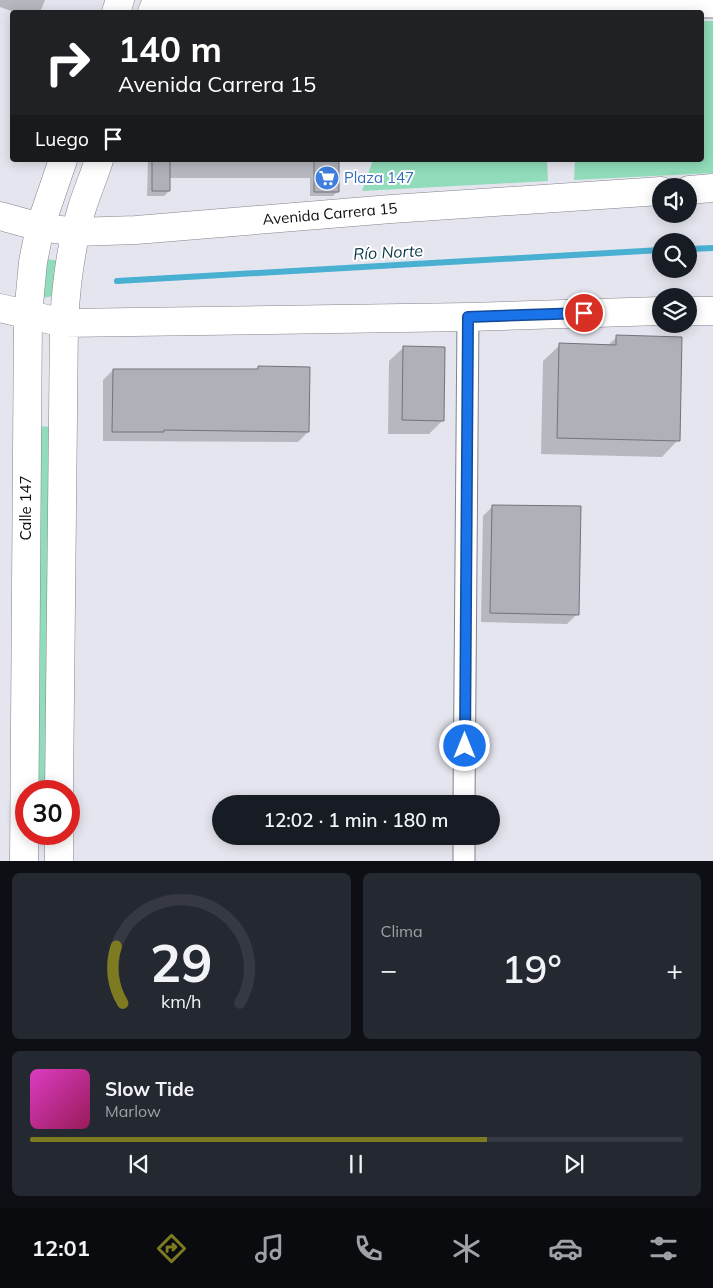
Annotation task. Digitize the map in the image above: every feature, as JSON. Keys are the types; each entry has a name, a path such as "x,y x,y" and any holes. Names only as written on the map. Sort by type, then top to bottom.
{"main road":[{"name":"Calle 147","path":"24,860 28,315 33,262 40,228 62,162"},
{"path":"60,780 61,464 64,323 66,293 76,232 98,162"},
{"path":"697,189 713,188"},
{"name":"Avenida Carrera 15","path":"0,216 40,228 76,232 142,229 391,209 652,192"},
{"path":"0,308 64,323 652,312"},
{"path":"697,311 713,311"},
{"path":"59,845 59,860"}],"street":[{"path":"154,6 553,2 713,8"},
{"path":"464,795 468,317"},
{"path":"464,845 464,860"}],"green space":[{"path":"704,21 713,21 713,173 574,180 575,162 704,162"},
{"path":"372,162 547,162 548,181 362,191"},
{"path":"47,259 65,262 54,294 41,298"},
{"path":"36,426 53,427 53,780 35,780"}],"building":[{"path":"152,162 170,162 170,191 152,191"},
{"path":"314,162 339,162 339,192 314,192"},
{"path":"616,335 682,337 680,441 557,438 559,343 616,345"},
{"path":"403,346 445,347 444,421 402,420"},
{"path":"258,366 310,367 309,432 164,430 164,432 112,432 113,369 258,369"},
{"path":"492,505 581,506 579,615 490,613"}],"waterway":[{"name":"Río Norte","path":"697,249 713,248"},
{"name":"Río Norte","path":"117,281 652,251"}],"place":[{"name":"Plaza 147","path":"327,178"}],"route":[{"path":"465,746 468,317 584,313"}]}
